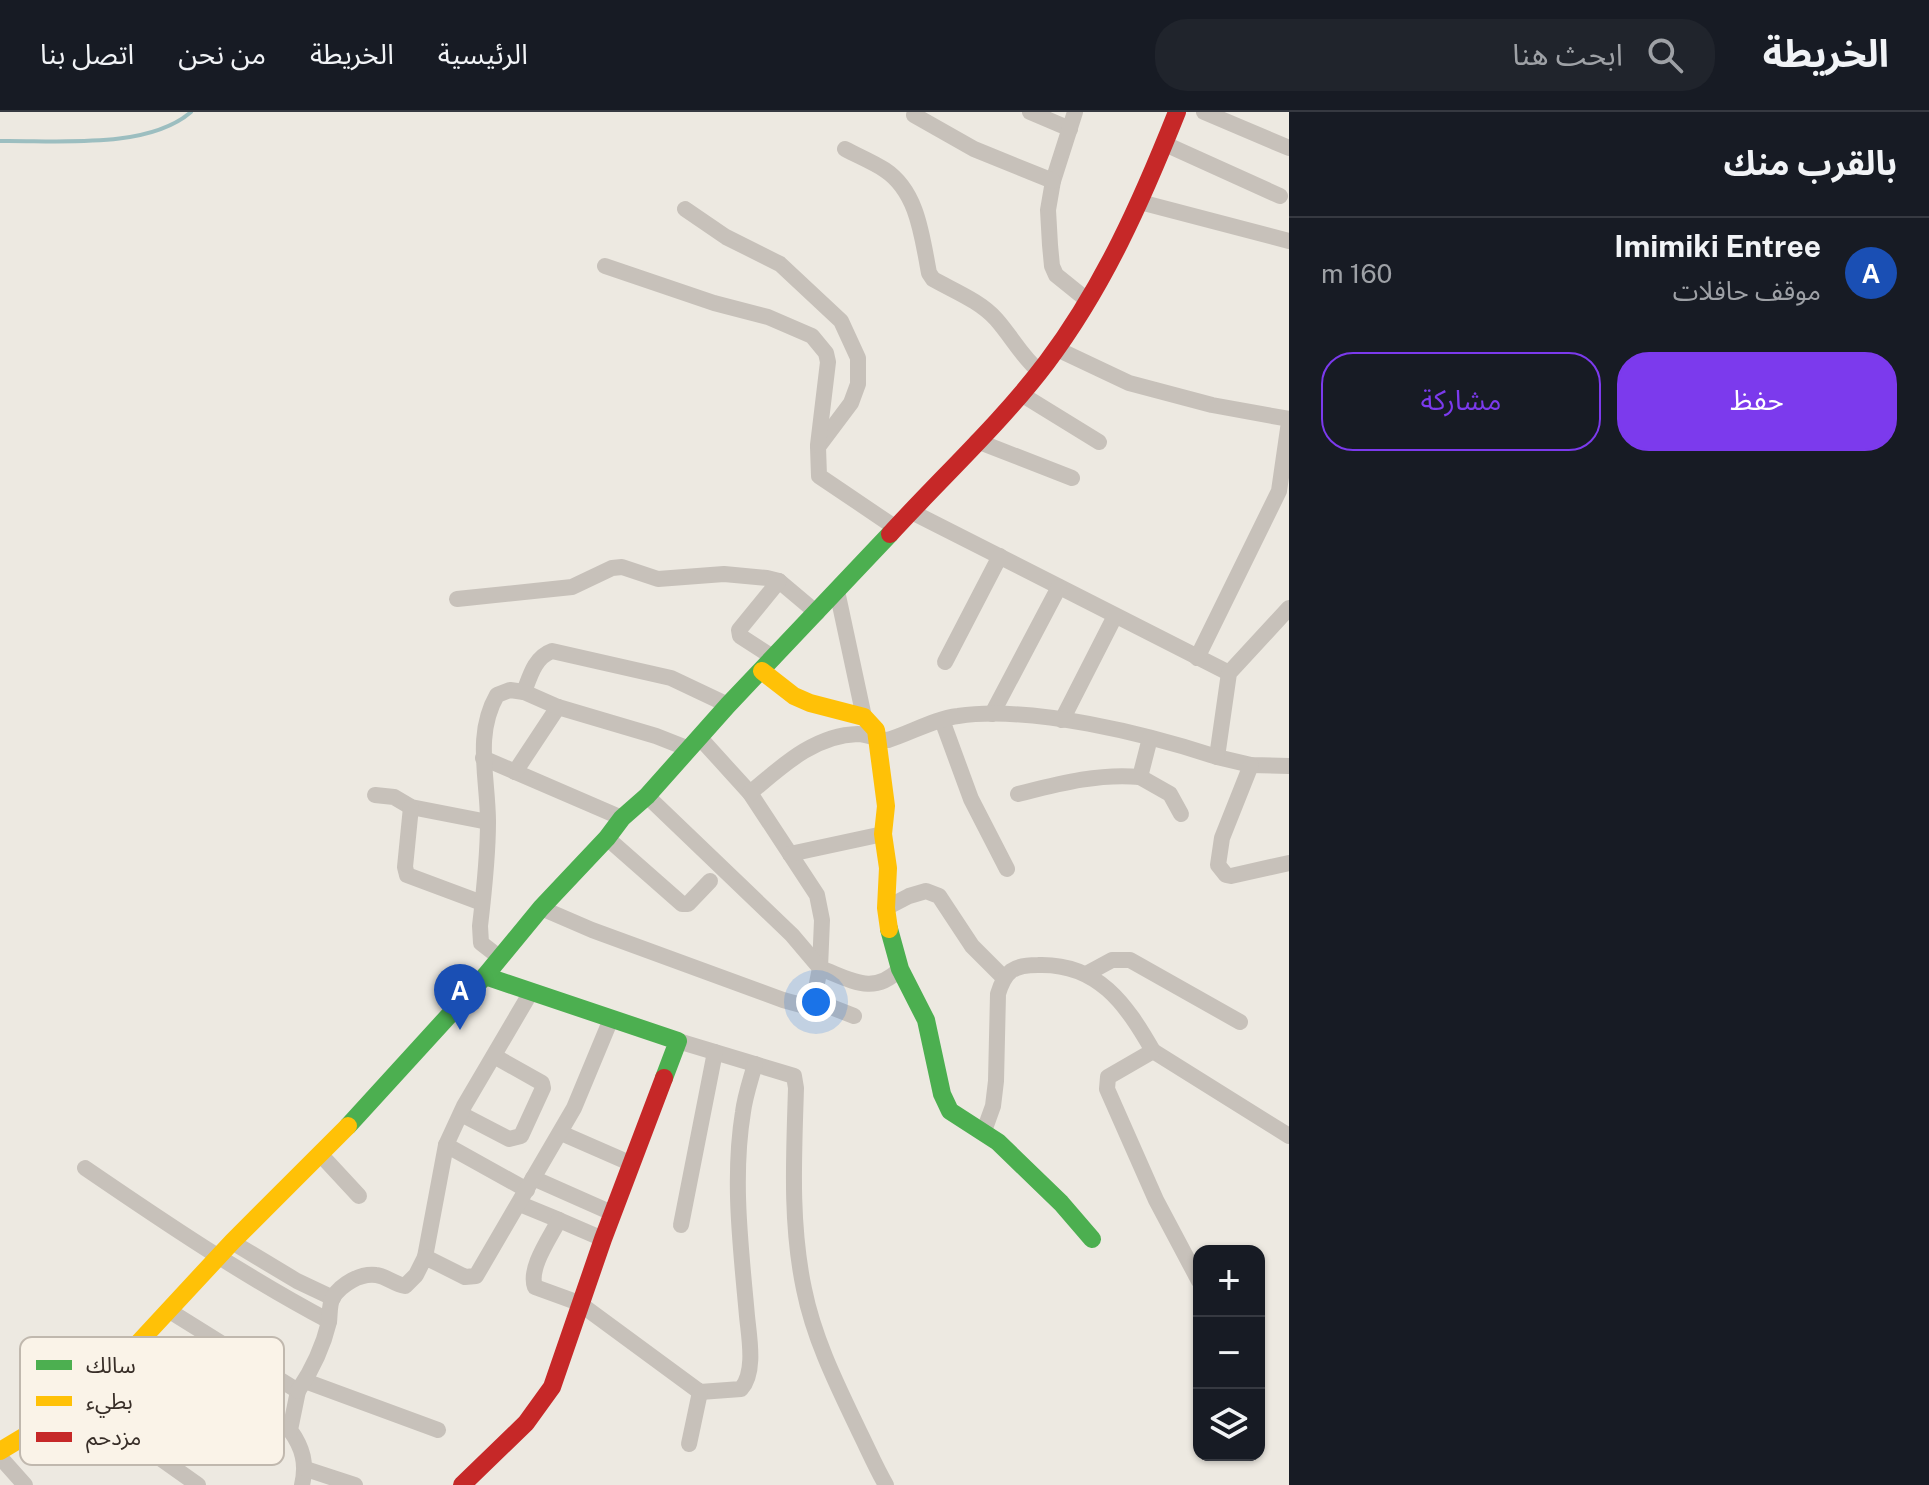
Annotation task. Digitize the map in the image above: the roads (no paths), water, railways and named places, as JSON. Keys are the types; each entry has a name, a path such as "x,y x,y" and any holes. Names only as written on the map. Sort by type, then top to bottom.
{"street":[{"path":"1030,112 1070,129"},
{"path":"1075,112 1053,181 1048,210 1052,266 1056,275 1087,300"},
{"path":"144,1337 218,1256 321,1155 485,976 622,818 647,796 728,705 1040,372 1087,300 1140,202 1177,112"},
{"path":"1204,112 1289,148"},
{"path":"914,115 974,149 1053,181"},
{"path":"1165,144 1280,196"},
{"path":"845,149 886,171 903,187 913,205 933,279 995,317 1026,361 1040,372"},
{"path":"1140,202 1289,241"},
{"path":"685,209 726,237 780,264 841,321 858,358 858,384 851,403 818,447"},
{"path":"605,266 714,303 768,317 812,336 826,353 828,362 818,447 819,476 896,528"},
{"path":"1057,349 1129,383 1289,421 1279,491 1197,658"},
{"path":"1021,394 1099,442"},
{"path":"977,441 1072,478"},
{"path":"912,512 1229,673"},
{"path":"945,662 1000,556"},
{"path":"457,599 572,587 612,568 622,567 658,579 724,574 779,581 817,613"},
{"path":"779,581 739,630 740,636 794,696 864,717"},
{"path":"992,714 1059,587"},
{"path":"837,591 864,717 876,730 878,740 886,806 883,834 888,868 886,908 900,969 926,1020 942,1094 950,1111 984,1131 1061,1203 1092,1239"},
{"path":"1217,757 1229,673 1289,608"},
{"path":"1062,720 1115,616"},
{"path":"524,692 532,669 544,654 552,651 671,678 728,705"},
{"path":"499,957 481,943 488,822 483,758 487,713 497,695 510,690 656,736 694,744 750,793 817,895 822,920 820,968 812,1008 592,930 541,908"},
{"path":"515,772 558,707"},
{"path":"750,793 813,744 860,734 878,740 898,737 956,716 992,714 1062,720 1150,738 1251,765 1289,766"},
{"path":"942,720 971,799 1007,869"},
{"path":"1140,777 1150,738"},
{"path":"483,758 622,818"},
{"path":"1251,765 1222,838 1218,865 1226,875 1231,876 1289,863"},
{"path":"1018,794 1071,781 1121,775 1140,777 1170,794 1181,814"},
{"path":"375,795 394,797 411,807 488,822"},
{"path":"647,796 792,935 820,968 862,984 877,985 889,980 900,969"},
{"path":"411,807 405,867 407,875 482,903"},
{"path":"790,854 883,834"},
{"path":"607,838 682,904 688,904 710,881"},
{"path":"886,908 909,896 932,892 939,896 972,946 1003,977"},
{"path":"1088,973 1112,960 1130,960 1240,1022"},
{"path":"984,1131 993,1106 998,994 1003,977 1021,965 1052,964 1088,973 1118,998 1153,1051 1289,1136"},
{"path":"485,976 678,1041 794,1076 796,1231 804,1289 816,1334 838,1388 886,1485"},
{"path":"355,1485 304,1477 302,1451 290,1430 302,1386 315,1364 333,1298 360,1276 378,1275 405,1286 416,1275 425,1257 446,1145 531,992"},
{"path":"813,1000 854,1016"},
{"path":"425,1257 465,1277 476,1276 561,1133 611,1019"},
{"path":"462,1485 526,1423 552,1387 579,1303 678,1041"},
{"path":"1153,1051 1108,1077 1107,1089 1156,1200 1193,1270"},
{"path":"681,1225 715,1052"},
{"path":"461,1114 509,1139 521,1136 543,1088 542,1083 494,1056"},
{"path":"559,1220 533,1273 532,1283 537,1289 579,1303 700,1392 741,1389 746,1384 750,1366 740,1240 738,1155 743,1110 755,1064"},
{"path":"561,1133 632,1164"},
{"path":"446,1145 527,1191 559,1220 603,1239"},
{"path":"321,1155 359,1196"},
{"path":"85,1168 218,1256 329,1321"},
{"path":"527,1191 612,1213"},
{"path":"232,1242 297,1281 333,1298"},
{"path":"168,1310 216,1337"},
{"path":"284,1376 302,1386 438,1430"},
{"path":"689,1444 700,1392"},
{"path":"284,1429 290,1430"},
{"path":"0,1451 20,1439"},
{"path":"0,1457 25,1485"},
{"path":"170,1465 198,1485"}],"waterway":[{"path":"0,141 126,138 172,124 191,112"}],"place":[{"name":"Imimiki Entree","path":"460,1030"}]}
